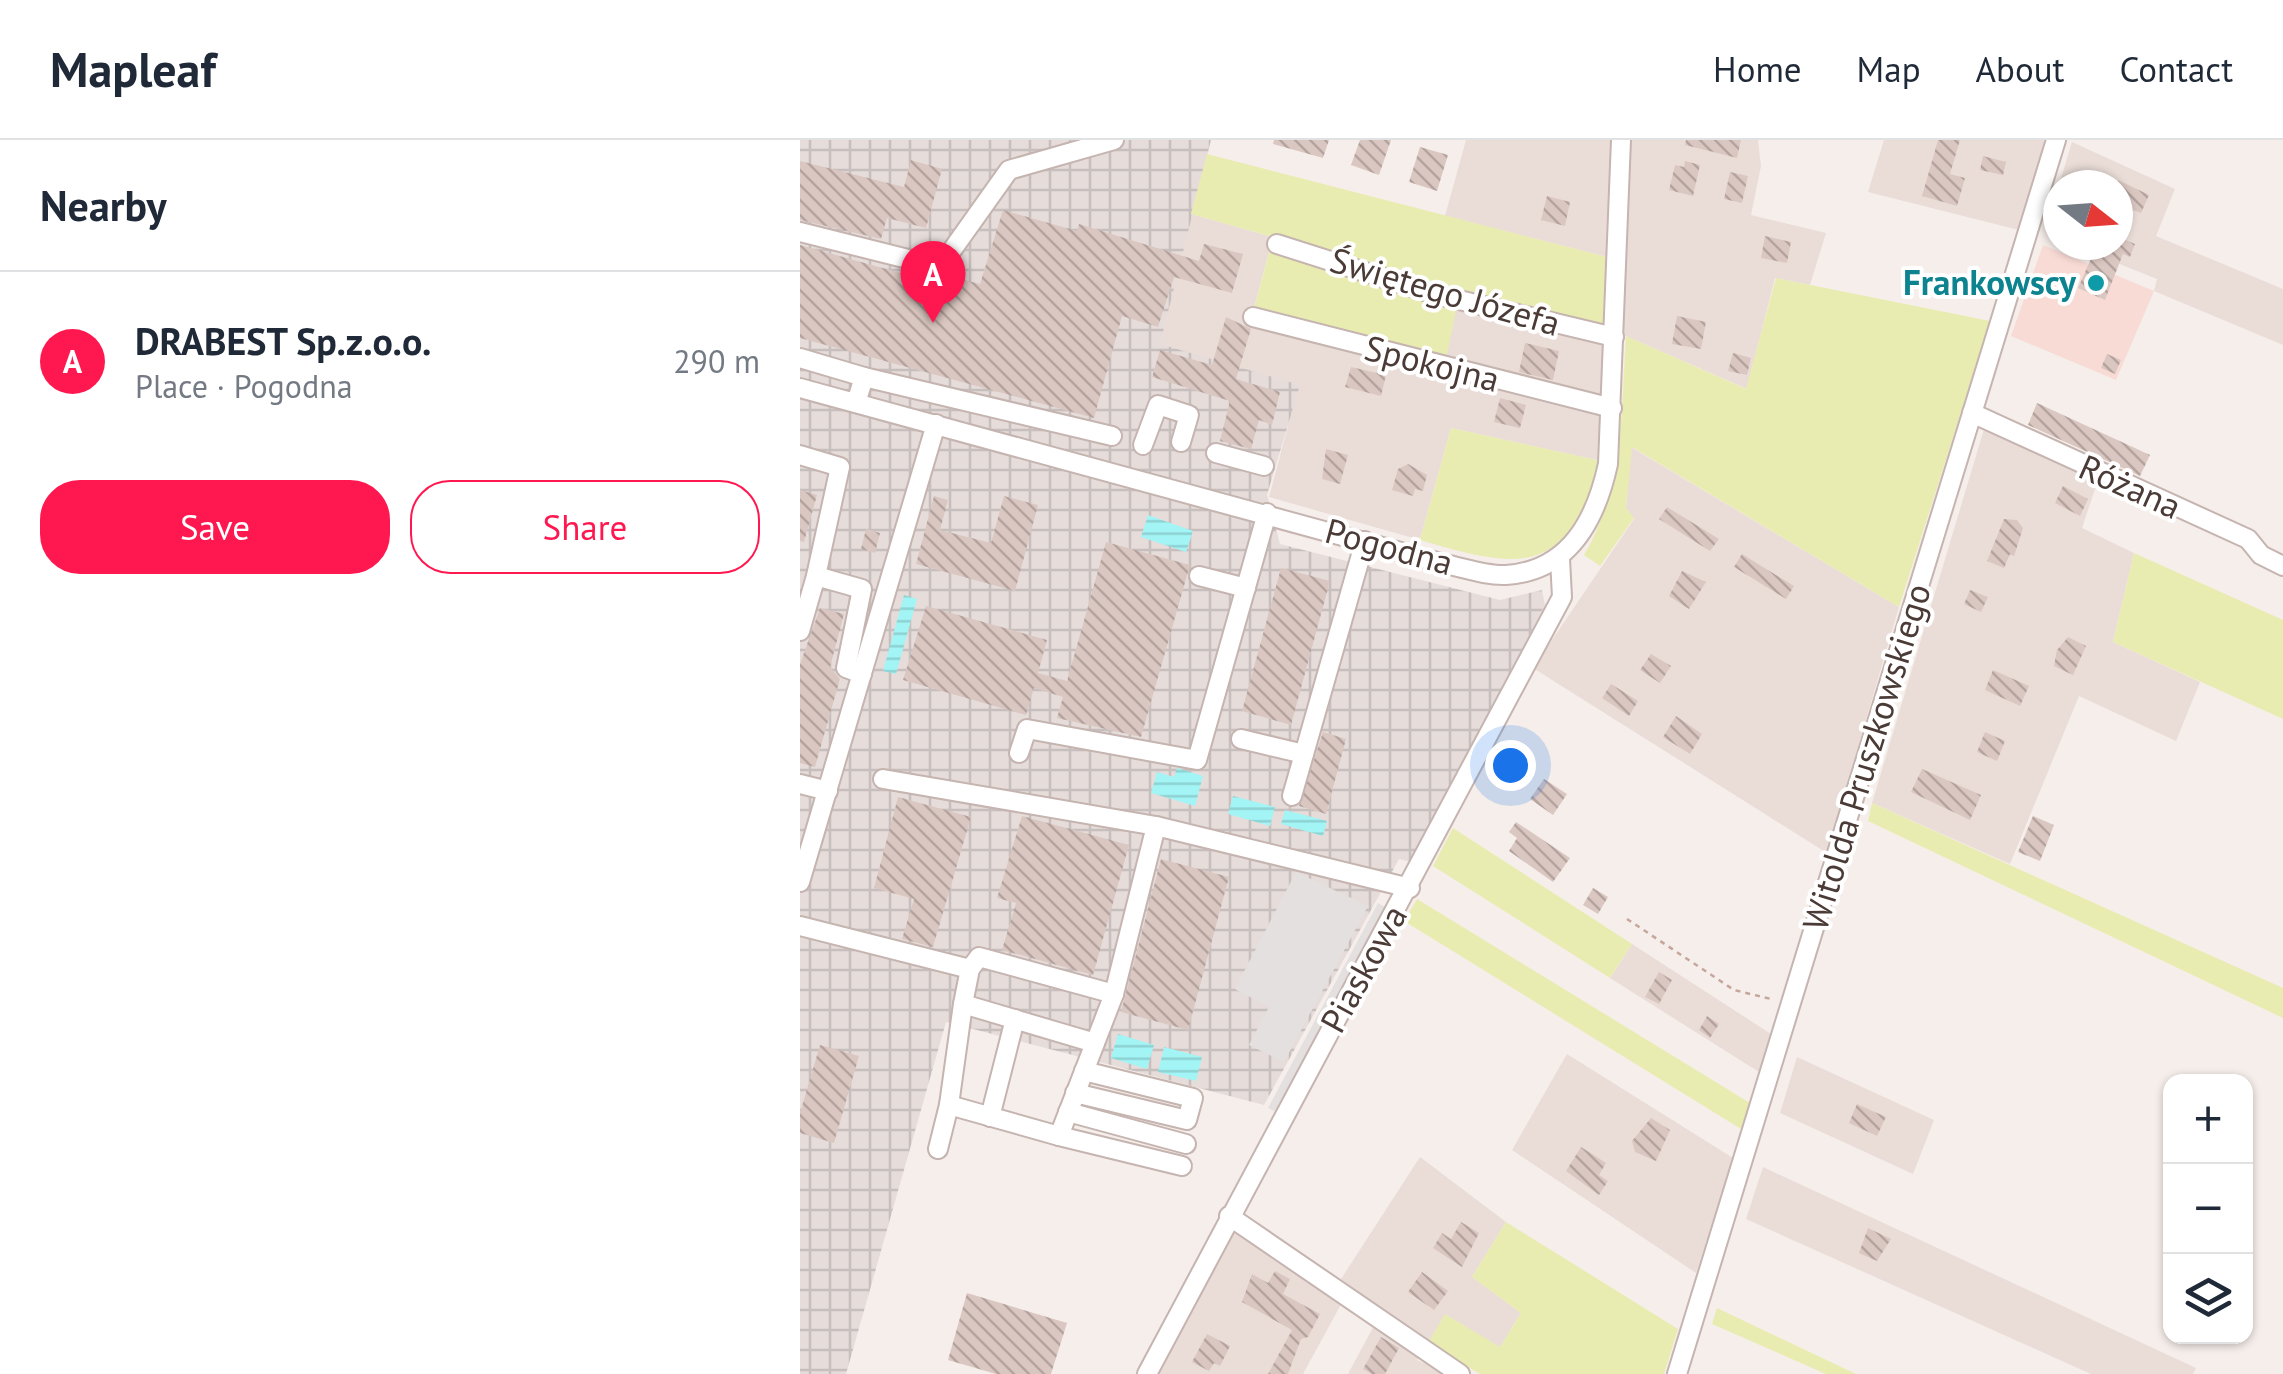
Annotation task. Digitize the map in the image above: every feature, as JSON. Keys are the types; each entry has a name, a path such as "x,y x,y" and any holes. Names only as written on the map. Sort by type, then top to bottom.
{"street":[{"path":"800,232 940,267 1009,170 1114,140"},
{"path":"1560,558 1599,504 1608,464 1621,140"},
{"name":"Witolda Pruszkowskiego","path":"1677,1374 2056,140"},
{"name":"Świętego Józefa","path":"1277,244 1434,294 1614,337"},
{"name":"Spokojna","path":"1253,317 1612,408"},
{"path":"800,358 1112,436"},
{"path":"856,403 864,377"},
{"name":"Pogodna","path":"800,388 1503,576 1560,558"},
{"path":"1143,444 1158,405 1189,415 1181,442"},
{"name":"Różana","path":"1972,413 2248,539 2261,555 2283,566"},
{"path":"800,882 936,424"},
{"path":"1216,454 1264,466"},
{"path":"800,455 840,468 800,631"},
{"path":"1019,753 1027,729 1197,760 1267,513"},
{"path":"1292,796 1365,541"},
{"name":"Piaskowa","path":"1147,1374 1229,1216 1410,888 1562,596 1560,558"},
{"path":"816,576 862,589 846,668 862,674"},
{"path":"1199,576 1246,588"},
{"path":"1241,739 1304,754"},
{"path":"883,779 1156,826 1410,888"},
{"path":"800,784 828,791"},
{"path":"1059,1136 1114,994 1156,826"},
{"path":"800,926 970,969"},
{"path":"938,1149 949,1105 970,969 978,958 1114,994"},
{"path":"964,1004 1095,1043"},
{"path":"990,1116 1015,1019"},
{"path":"1076,1093 1187,1120 1193,1098 1084,1071"},
{"path":"949,1105 1182,1166"},
{"path":"1068,1112 1186,1144"},
{"path":"1229,1216 1460,1374"}],"path":[{"path":"1628,918 1734,990 1767,997 1789,1011"}],"shaded area":[{"path":"800,140 1211,140 1160,344 1300,385 1267,495 1280,544 1500,600 1542,590 1545,605 1412,862 1399,859 1264,1105 946,1022 846,1374 800,1374"},
{"path":"1466,140 1758,140 1761,166 1751,215 1826,233 1810,285 1775,278 1747,389 1605,327 1601,461 1451,428 1420,540 1269,497 1299,385 1159,345 1191,214 1273,237 1254,308 1445,363 1459,291 1607,257 1445,216"},
{"path":"1884,140 2048,140 2019,230 1868,192"},
{"path":"2072,142 2175,189 2156,236 2283,289 2283,345 2154,291 2157,279 2110,260 2133,260 2133,170 2064,170"},
{"path":"2043,245 2043,260 2079,260 2154,291 2116,380 2011,336"},
{"path":"1990,409 2102,468 2082,528 2134,553 2113,642 2200,682 2176,741 2079,696 2010,864 1872,803"},
{"path":"1631,447 1899,607 1827,853 1533,668 1634,519 1626,509"},
{"path":"1296,872 1368,906 1284,1062 1249,1045 1269,1007 1235,989"},
{"path":"1378,903 1388,909 1278,1113 1268,1108"},
{"path":"1632,944 1771,1034 1759,1072 1610,978"},
{"path":"1567,1054 1733,1158 1696,1273 1512,1150"},
{"path":"1797,1057 1934,1120 1913,1174 1780,1113"},
{"path":"1420,1157 1506,1222 1472,1277 1521,1313 1500,1347 1428,1343 1341,1279"},
{"path":"1763,1167 2196,1368 2193,1374 2091,1374 1746,1219"},
{"path":"1237,1226 1345,1297 1303,1374 1156,1374"},
{"path":"1377,1320 1422,1352 1417,1360 1449,1374 1348,1374"}],"green space":[{"path":"1207,154 1607,257 1605,327 1460,291 1445,364 1254,309 1273,237 1191,214"},
{"path":"1776,278 1990,321 1899,607 1632,447 1626,508 1634,518 1600,566 1584,555 1607,503 1614,476 1626,336 1746,389"},
{"path":"1451,428 1601,461 1587,499 1572,526 1555,545 1536,555 1513,559 1487,557 1420,540"},
{"path":"2134,553 2283,620 2283,719 2113,642"},
{"path":"1872,803 2283,988 2283,1018 1868,821"},
{"path":"1453,828 1632,944 1610,978 1433,866"},
{"path":"1417,899 1750,1103 1741,1129 1404,921"},
{"path":"1506,1222 1678,1329 1664,1374 1480,1374 1428,1343 1445,1314 1500,1347 1521,1313 1472,1277"},
{"path":"1717,1308 1856,1374 1826,1374 1712,1324"}],"water":[{"path":"1148,515 1193,531 1186,552 1141,537"},
{"path":"904,595 917,599 896,674 883,671"},
{"path":"1177,768 1203,776 1195,806 1151,793 1157,772 1174,777"},
{"path":"1233,796 1275,807 1270,826 1228,814"},
{"path":"1285,810 1327,821 1323,836 1281,824"},
{"path":"1118,1034 1154,1045 1147,1069 1111,1058"},
{"path":"1164,1047 1202,1057 1196,1081 1158,1072"}],"building":[{"path":"1274,140 1329,140 1323,158 1273,144"},
{"path":"1360,140 1391,140 1379,175 1351,165"},
{"path":"1686,140 1741,140 1737,158 1685,145"},
{"path":"1938,140 1960,140 1950,174 1965,178 1957,206 1922,196"},
{"path":"1420,147 1448,155 1437,191 1409,182"},
{"path":"1983,156 2006,162 2003,175 1980,170"},
{"path":"911,160 942,169 926,228 887,218 881,239 800,220 800,161 904,187"},
{"path":"1685,161 1700,165 1693,196 1669,190 1675,165 1684,167"},
{"path":"1730,172 1748,176 1742,203 1724,199"},
{"path":"2133,187 2149,195 2141,213 2133,210"},
{"path":"1547,196 1570,202 1565,226 1541,220"},
{"path":"1003,210 1077,231 1079,224 1199,261 1204,244 1243,254 1232,293 1174,277 1158,327 1122,316 1094,418 800,338 800,245 922,279 949,276 980,284"},
{"path":"1765,236 1791,242 1787,263 1761,258"},
{"path":"2090,260 2121,260 2105,300 2078,288"},
{"path":"1677,316 1706,322 1701,349 1672,344"},
{"path":"1226,317 1251,329 1236,379 1280,392 1272,425 1259,420 1251,449 1220,441 1230,401 1152,377 1160,350 1212,365"},
{"path":"1525,343 1559,351 1553,380 1519,372"},
{"path":"1733,353 1751,358 1747,375 1728,371"},
{"path":"2107,354 2121,360 2115,374 2101,368"},
{"path":"1351,367 1386,375 1381,396 1345,387"},
{"path":"1500,398 1526,405 1520,428 1494,422"},
{"path":"2037,403 2150,455 2140,476 2028,425"},
{"path":"1326,449 1348,455 1340,484 1322,479"},
{"path":"1408,464 1427,475 1423,491 1415,489 1413,496 1392,490 1398,469"},
{"path":"2063,486 2088,499 2080,516 2055,503"},
{"path":"800,490 817,495 804,542 800,541"},
{"path":"934,496 948,500 940,530 991,543 1004,496 1038,505 1015,591 916,564"},
{"path":"1667,507 1719,539 1710,551 1659,519"},
{"path":"2004,519 2017,520 2023,528 2014,556 2010,554 2004,568 1987,561"},
{"path":"866,529 880,533 875,553 861,549"},
{"path":"1106,542 1190,565 1141,737 1057,718 1063,697 1034,688 1026,715 903,680 926,606 1047,640 1038,673 1067,681"},
{"path":"1742,554 1794,586 1786,599 1734,567"},
{"path":"1281,568 1330,581 1291,725 1242,711"},
{"path":"1682,571 1706,582 1689,609 1669,596"},
{"path":"1970,590 1988,597 1981,612 1964,604"},
{"path":"820,608 844,614 830,667 840,679 815,767 800,763 800,664"},
{"path":"2068,637 2086,646 2073,675 2054,666 2057,650"},
{"path":"1651,654 1671,666 1660,683 1640,670"},
{"path":"1993,670 2029,686 2020,706 1985,690"},
{"path":"1611,684 1638,701 1629,716 1602,698"},
{"path":"1676,716 1702,734 1690,754 1663,737"},
{"path":"1323,732 1346,739 1326,814 1299,806"},
{"path":"1985,732 2005,741 1997,761 1977,752"},
{"path":"1922,769 1981,795 1970,820 1911,792"},
{"path":"1544,779 1567,794 1553,815 1530,799"},
{"path":"898,797 971,817 933,947 902,939 914,899 874,888"},
{"path":"1022,816 1129,845 1093,975 1002,950 1016,903 997,898"},
{"path":"2033,816 2054,825 2040,861 2018,852"},
{"path":"1516,822 1570,858 1553,882 1509,851 1517,838 1509,832"},
{"path":"1161,859 1229,877 1188,1030 1121,1012"},
{"path":"1593,888 1608,897 1598,914 1583,905"},
{"path":"1659,972 1672,980 1659,1004 1645,997"},
{"path":"1707,1016 1719,1024 1710,1038 1699,1030"},
{"path":"820,1045 859,1056 834,1143 800,1133 800,1113"},
{"path":"1857,1104 1886,1117 1877,1136 1849,1123"},
{"path":"1651,1118 1670,1130 1656,1161 1635,1152 1632,1141"},
{"path":"1581,1147 1606,1163 1599,1175 1608,1181 1599,1195 1566,1171"},
{"path":"1461,1222 1479,1233 1462,1267 1433,1248 1442,1233 1451,1239"},
{"path":"1868,1228 1891,1239 1877,1261 1859,1253"},
{"path":"1275,1271 1290,1279 1283,1294 1320,1314 1308,1337 1301,1339 1288,1374 1268,1374 1292,1330 1242,1302 1252,1274 1268,1283"},
{"path":"1422,1272 1448,1291 1434,1310 1408,1292"},
{"path":"967,1293 1067,1323 1051,1374 996,1374 948,1360"},
{"path":"1207,1334 1230,1346 1220,1366 1214,1363 1209,1371 1192,1362"},
{"path":"1381,1337 1399,1348 1385,1374 1372,1374 1363,1369"}],"place":[{"name":"Frankowscy","path":"2096,283"},
{"name":"DRABEST Sp.z.o.o.","path":"933,323"}]}
